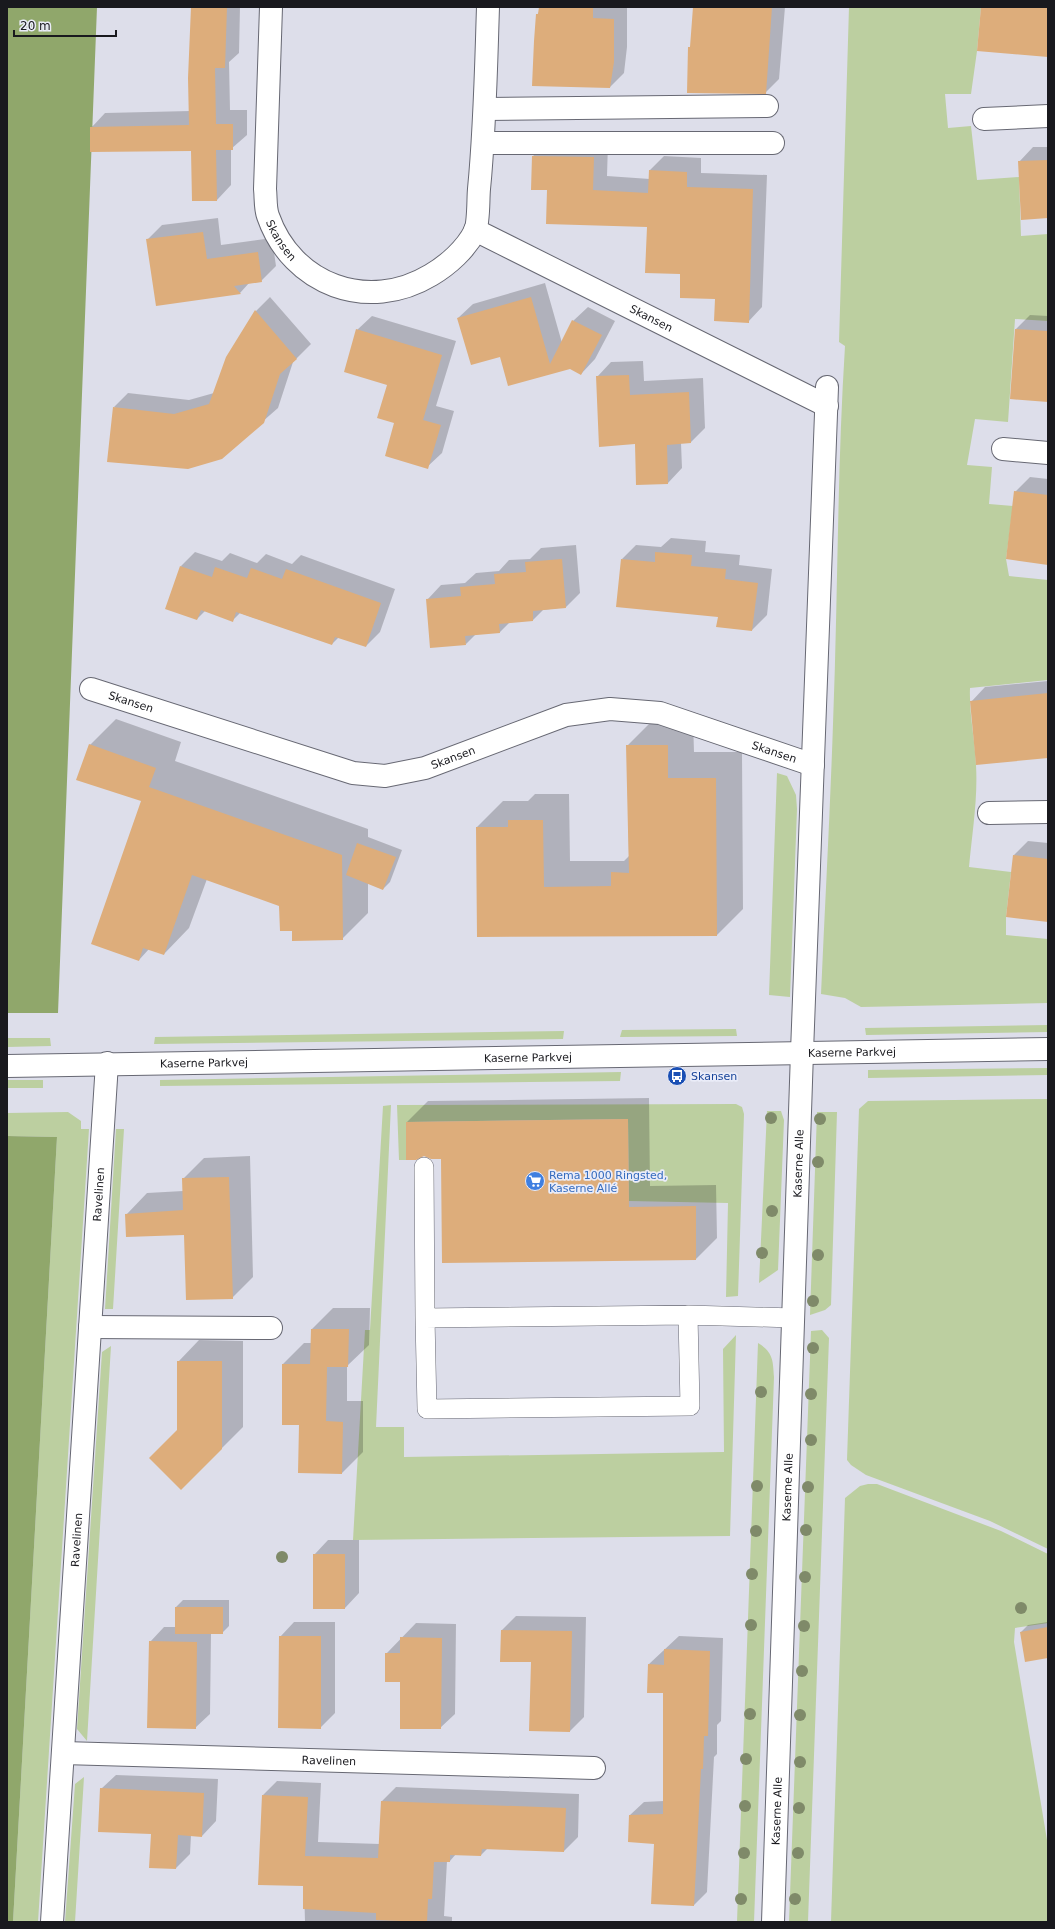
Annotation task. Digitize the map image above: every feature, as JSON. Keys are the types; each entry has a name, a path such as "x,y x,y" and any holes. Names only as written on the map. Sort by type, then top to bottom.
{"street":[{"name":"Skansen","path":"271,7 265,189 268,215 277,237 292,258 309,273 330,285 377,293 404,288 443,268 460,251 475,230 484,143 488,7"},
{"path":"485,109 767,106"},
{"path":"984,119 1048,116"},
{"path":"484,143 773,143"},
{"name":"Skansen","path":"475,230 827,396 802,1052"},
{"path":"1003,449 1048,453"},
{"name":"Skansen","path":"91,689 353,773 385,776 425,768 566,715 610,709 660,714 813,765"},
{"path":"989,814 1048,812"},
{"name":"Kaserne Parkvej","path":"7,1066 107,1063 395,1061 802,1052 1048,1049"},
{"name":"Kaserne Alle","path":"773,1922 802,1052"},
{"name":"Ravelinen","path":"52,1922 107,1063"},
{"path":"90,1326 271,1328"},
{"name":"Ravelinen","path":"63,1753 594,1768"}],"lane":[{"path":"424,1167 427,1409 690,1406 688,1315"},
{"path":"425,1318 688,1315 793,1318"}],"green space":[{"path":"7,7 97,7 58,1013 7,1013"},
{"path":"849,7 981,7 971,94 945,94 948,128 971,126 977,180 1019,177 1021,236 1048,234 1048,321 1015,319 1008,422 975,419 967,465 992,467 989,504 1013,506 1006,559 1009,576 1048,580 1048,680 970,688 970,707 976,778 969,867 1011,872 1006,917 1006,935 1048,939 1048,1003 861,1007 845,998 821,994 835,677 840,440 845,346 839,342"},
{"path":"777,773 787,776 796,795 797,809 790,997 769,995"},
{"path":"1048,1025 1048,1032 866,1035 865,1028"},
{"path":"736,1029 737,1036 620,1037 622,1030"},
{"path":"564,1031 563,1039 154,1044 155,1037"},
{"path":"7,1038 50,1038 51,1046 7,1047"},
{"path":"1048,1068 1048,1075 868,1078 868,1070"},
{"path":"621,1072 620,1081 160,1086 160,1080"},
{"path":"7,1080 43,1080 43,1088 7,1088"},
{"path":"1048,1099 1048,1549 990,1521 866,1475 851,1465 847,1460 859,1109 868,1101"},
{"path":"736,1104 742,1107 744,1114 738,1296 726,1297 728,1203 629,1201 628,1119 406,1122 406,1160 399,1160 397,1105"},
{"path":"391,1105 376,1427 404,1427 404,1457 724,1452 723,1349 736,1335 730,1536 353,1540 365,1330 370,1330 383,1106"},
{"path":"767,1111 781,1111 784,1120 778,1270 759,1283"},
{"path":"68,1112 81,1121 81,1129 89,1129 38,1922 13,1922 57,1137 7,1136 7,1113"},
{"path":"817,1112 837,1112 831,1305 825,1310 810,1315"},
{"path":"116,1129 124,1129 113,1309 105,1309"},
{"path":"7,1136 57,1137 13,1922 7,1922"},
{"path":"822,1330 829,1338 808,1922 789,1922 811,1331"},
{"path":"758,1343 767,1350 771,1357 774,1377 754,1922 737,1922"},
{"path":"111,1346 87,1741 77,1729 102,1352"},
{"path":"877,1484 1001,1531 1048,1554 1048,1623 1015,1628 1014,1642 1048,1846 1048,1922 831,1922 845,1498 860,1486"},
{"path":"84,1777 75,1922 65,1922 75,1784"}],"building":[{"path":"191,7 227,7 225,68 215,68 216,124 233,124 233,150 216,150 217,201 192,201 191,151 90,152 90,127 189,125 188,78"},
{"path":"539,7 593,7 593,18 614,19 614,62 610,88 532,86 536,14 538,14"},
{"path":"693,7 772,7 766,94 687,93 688,47 690,47"},
{"path":"981,7 1048,7 1048,57 977,51"},
{"path":"532,156 594,157 593,190 648,193 649,170 687,172 687,187 753,189 749,323 714,321 715,299 680,298 680,274 645,273 647,227 546,224 547,190 531,190"},
{"path":"1048,160 1048,218 1021,220 1018,161"},
{"path":"203,232 207,259 258,252 262,282 234,286 241,294 156,306 146,239"},
{"path":"531,297 550,364 572,320 602,335 581,375 570,369 508,386 500,357 471,365 457,318"},
{"path":"255,310 297,359 280,374 264,423 222,459 188,469 107,462 113,407 174,414 209,404 226,357"},
{"path":"356,329 442,355 423,420 441,425 428,469 385,456 394,423 377,418 387,385 344,372"},
{"path":"1015,329 1048,331 1048,402 1010,399"},
{"path":"629,375 630,395 689,392 691,443 667,445 668,484 636,485 635,444 599,447 596,376"},
{"path":"1014,491 1048,495 1048,565 1006,559"},
{"path":"655,552 692,555 691,566 726,569 725,579 758,583 752,631 716,627 718,617 616,607 621,559 655,562"},
{"path":"562,559 566,608 533,611 533,621 499,624 500,633 465,636 466,645 430,648 426,599 461,596 460,587 495,584 494,574 526,572 525,562"},
{"path":"180,566 212,577 215,567 247,578 251,568 282,579 286,569 381,603 366,647 335,637 332,645 236,612 233,622 201,610 197,620 165,609"},
{"path":"1048,693 1048,758 976,765 970,701"},
{"path":"89,744 156,768 149,787 342,855 343,940 292,941 292,931 280,931 279,906 192,875 164,955 143,948 139,961 91,944 141,801 76,780"},
{"path":"626,745 668,745 668,778 716,778 717,936 477,937 476,827 508,827 508,820 543,820 544,887 611,886 611,872 629,873"},
{"path":"357,843 396,857 383,890 346,875"},
{"path":"1013,855 1048,859 1048,922 1006,917"},
{"name":"Rema 1000 Ringsted, Kaserne Allé","path":"628,1119 629,1207 696,1206 696,1260 442,1263 441,1159 431,1159 424,1156 416,1160 406,1160 406,1122"},
{"path":"229,1177 233,1299 186,1300 184,1235 126,1237 125,1214 183,1210 182,1178"},
{"path":"311,1329 349,1329 348,1367 327,1367 326,1421 343,1422 342,1474 298,1473 299,1425 282,1425 282,1364 310,1364"},
{"path":"177,1361 222,1361 222,1449 181,1490 149,1458 177,1430"},
{"path":"313,1554 345,1554 345,1609 313,1609"},
{"path":"175,1607 223,1607 223,1634 175,1634"},
{"path":"1048,1627 1048,1658 1025,1662 1020,1632"},
{"path":"501,1630 572,1631 570,1732 529,1731 531,1662 500,1662"},
{"path":"279,1636 321,1636 321,1729 278,1728"},
{"path":"400,1637 442,1638 441,1729 400,1729 400,1682 385,1682 385,1653 400,1653"},
{"path":"149,1641 197,1642 196,1729 147,1728"},
{"path":"664,1649 710,1651 708,1736 704,1736 703,1769 701,1769 694,1906 651,1904 654,1844 628,1842 629,1815 663,1814 663,1693 647,1693 648,1664 664,1665"},
{"path":"100,1788 204,1793 202,1837 178,1835 176,1869 149,1868 151,1834 98,1832"},
{"path":"262,1795 308,1797 305,1856 378,1858 381,1801 566,1808 564,1852 482,1849 481,1856 450,1855 450,1862 434,1862 432,1899 428,1899 427,1922 376,1920 376,1913 303,1909 303,1886 258,1885"}],"place":[{"name":"Skansen","path":"677,1076"},
{"name":"Rema 1000 Ringsted, Kaserne Allé","path":"535,1181"}]}
